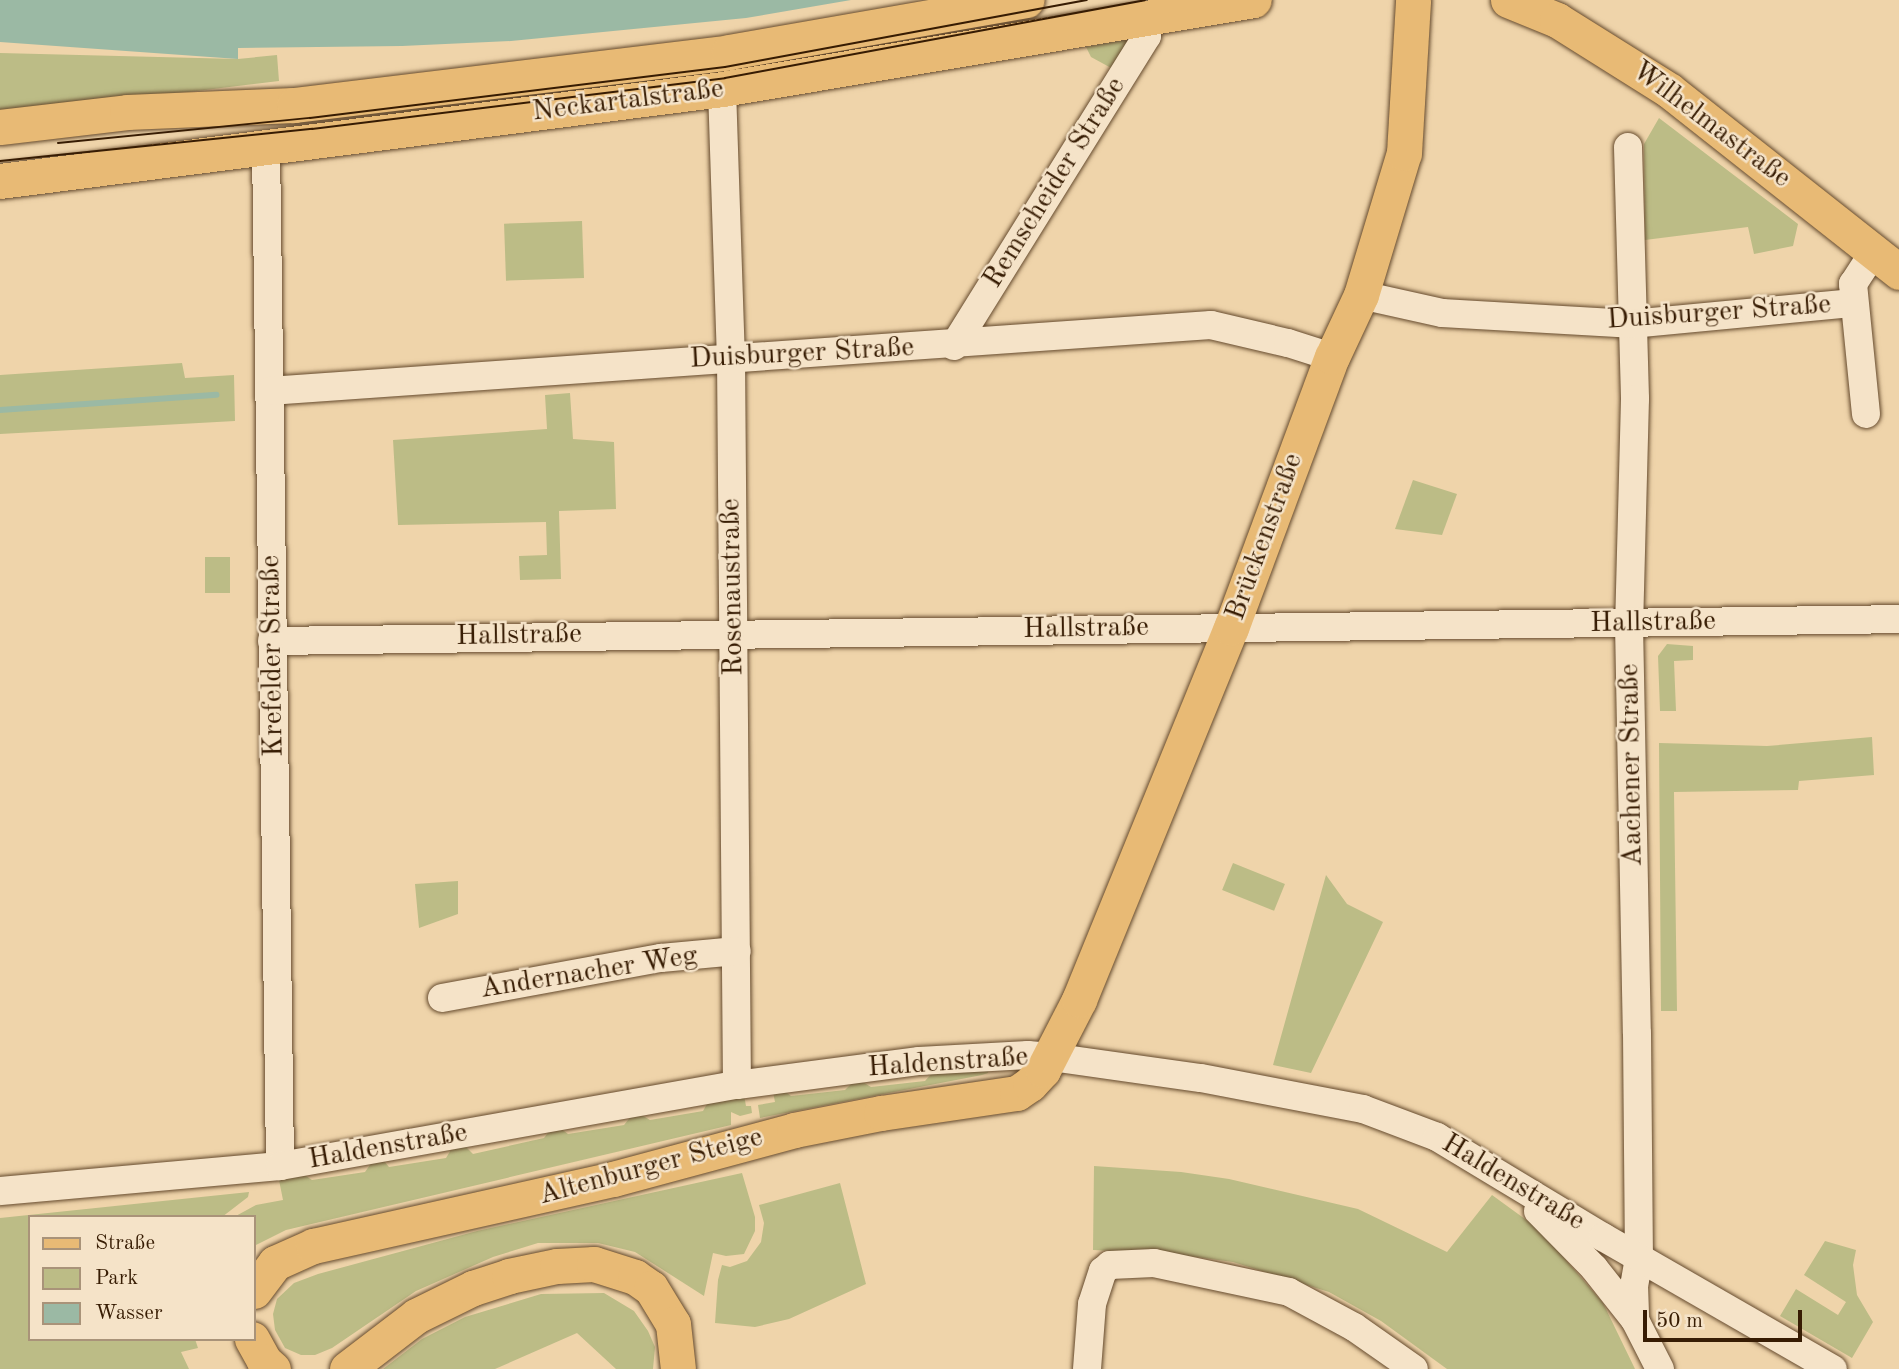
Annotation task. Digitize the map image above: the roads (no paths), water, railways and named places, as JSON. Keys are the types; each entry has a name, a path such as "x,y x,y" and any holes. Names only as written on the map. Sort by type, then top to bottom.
{"main road":[{"name":"Neckartalstraße","path":"0,127 175,108 294,105 715,54 1026,0"},
{"name":"Neckartalstraße","path":"0,181 722,89 1254,0"},
{"name":"Brückenstraße","path":"1051,1057 1079,1000 1231,628 1332,357 1361,295 1404,153 1413,0"},
{"name":"Wilhelmastraße","path":"1508,0 1557,20 1614,53 1670,92 1886,262"},
{"name":"Altenburger Steige","path":"256,1289 275,1262 295,1251 600,1182 794,1130 881,1113 1017,1093 1030,1084 1051,1057"},
{"path":"347,1369 416,1316 473,1288 521,1273 594,1264 635,1277 650,1288 673,1324 678,1369"},
{"path":"253,1341 273,1369"}],"street":[{"name":"Remscheider Straße","path":"954,346 1142,45 1147,36 1144,18"},
{"name":"Rosenaustraße","path":"722,89 731,358 737,1085"},
{"name":"Krefelder Straße","path":"266,146 280,1166"},
{"name":"Aachener Straße","path":"1628,147 1634,399 1629,624 1639,1258 1634,1285 1635,1320"},
{"name":"Duisburger Straße","path":"1361,295 1443,313 1631,324 1854,303 1853,285 1886,262"},
{"path":"1854,303 1866,414"},
{"name":"Duisburger Straße","path":"269,391 731,358 954,346 1211,325 1288,343 1332,357"},
{"name":"Hallstraße","path":"272,641 1899,619"},
{"name":"Andernacher Weg","path":"442,998 661,958 737,951"},
{"name":"Haldenstraße","path":"0,1191 280,1166 737,1085 919,1061 1028,1055 1051,1057 1201,1078 1363,1109 1437,1137 1639,1258 1833,1369"},
{"path":"1503,1177 1594,1268 1635,1320 1660,1369"},
{"path":"1087,1369 1092,1304 1102,1271 1110,1265 1154,1263 1289,1292 1354,1328 1414,1369"}],"water":[{"path":"0,0 851,0 746,18 511,41 402,46 238,48 238,59 0,42"}],"waterway":[{"path":"0,410 216,395"}],"tram line":[{"path":"58,143 310,118 725,67 1087,0"},
{"path":"0,161 312,129 725,78 1145,0"}]}
